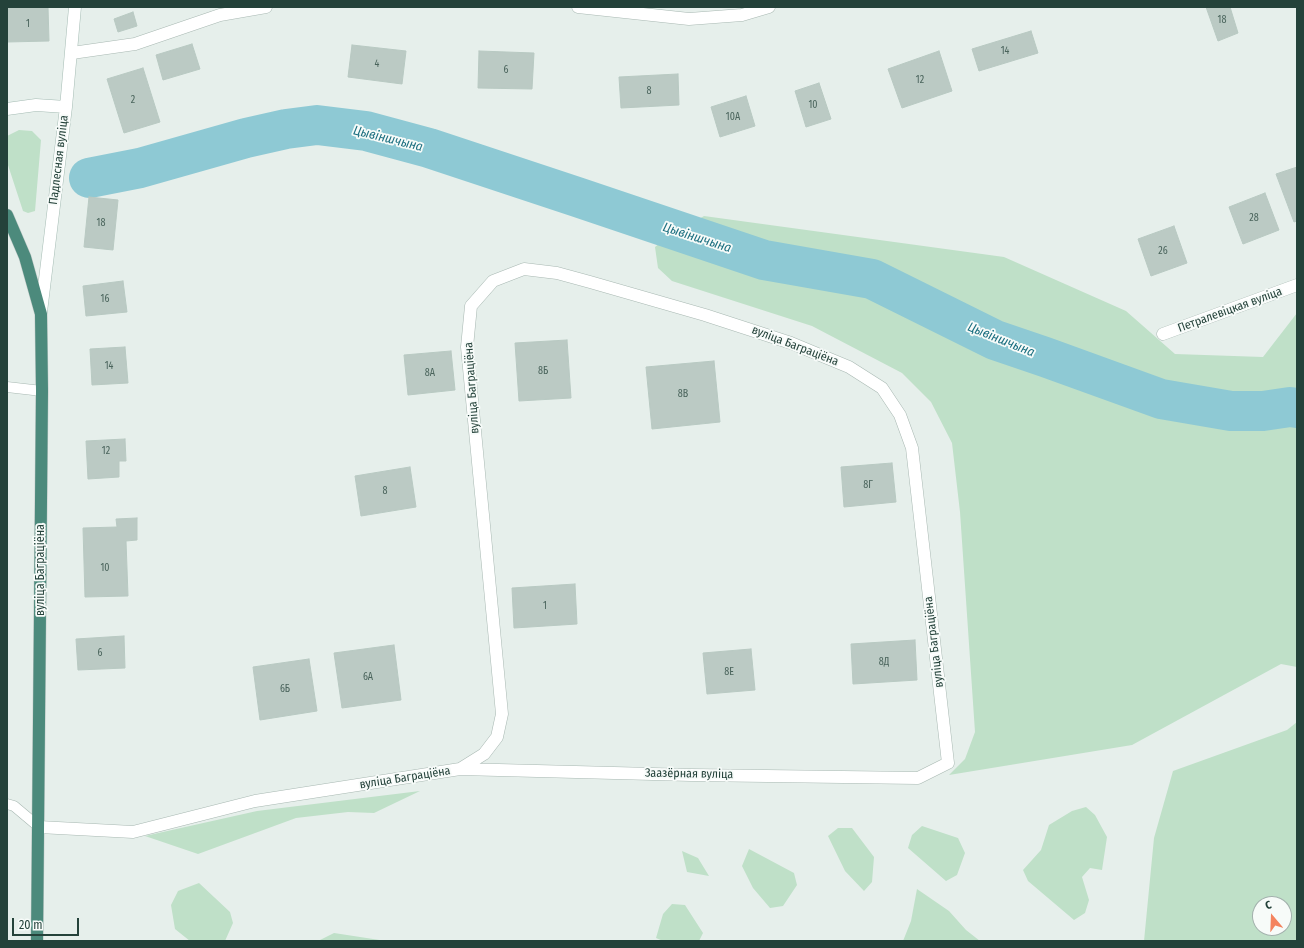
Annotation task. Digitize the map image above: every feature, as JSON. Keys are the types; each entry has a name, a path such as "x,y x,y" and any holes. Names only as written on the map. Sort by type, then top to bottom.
{"highway":[{"name":"вуліца Баграціёна","path":"7,215 25,257 41,314 42,391 37,941"}],"street":[{"name":"Падлесная вуліца","path":"41,314 72,53 75,7"},
{"path":"72,53 135,44 220,15 266,7"},
{"path":"578,7 689,19 769,7"},
{"path":"7,109 36,105 66,107"},
{"name":"вуліца Баграціёна","path":"39,827 133,832 255,802 460,769 484,754 497,737 502,714 467,347 471,306 493,281 524,269 557,273 765,334 850,367 882,388 900,415 912,448 948,763 918,778"},
{"name":"Петралевіцкая вуліца","path":"1163,334 1297,285"},
{"name":"Заазёрная вуліца","path":"460,769 691,775 918,778"}],"lane":[{"path":"7,387 42,391"},
{"path":"7,804 14,806 39,827"}],"green space":[{"path":"19,130 32,131 41,140 35,211 28,213 23,211 7,162 7,136"},
{"path":"704,216 1004,257 1126,311 1175,354 1263,357 1297,313 1297,667 1281,664 1132,745 949,775 965,759 975,732 960,512 952,443 931,402 902,373 812,326 672,281 658,268 655,247 665,239"},
{"path":"1297,722 1297,941 1144,941 1154,838 1173,771 1287,730"},
{"path":"420,791 374,813 348,812 296,818 198,854 145,836 257,811"},
{"path":"1086,807 1095,815 1107,837 1102,870 1090,868 1082,877 1089,900 1085,913 1074,920 1028,881 1023,870 1041,850 1049,825 1072,811"},
{"path":"922,826 958,838 965,853 957,875 946,881 908,848 912,835"},
{"path":"838,828 852,828 874,857 872,882 864,891 845,871 828,836"},
{"path":"749,849 794,873 797,885 783,906 770,908 753,888 742,866"},
{"path":"682,851 698,858 709,876 687,872"},
{"path":"199,883 230,912 233,923 225,941 190,941 175,929 171,905 178,891"},
{"path":"917,889 949,911 966,930 980,941 903,941 911,921"},
{"path":"672,904 685,905 703,933 699,941 663,941 656,938 663,914"},
{"path":"334,933 386,941 318,941"}],"building":[{"path":"7,7 48,7 49,41 7,42"},
{"path":"1206,7 1230,7 1238,33 1218,41"},
{"path":"133,12 137,26 118,32 114,19"},
{"path":"1031,31 1038,53 979,71 972,49"},
{"path":"192,44 200,69 163,80 156,55"},
{"path":"352,45 406,51 402,84 348,77"},
{"path":"479,51 534,53 532,89 478,88"},
{"path":"939,51 952,91 902,108 888,69"},
{"path":"143,68 160,122 124,133 107,79"},
{"path":"678,74 679,105 621,108 619,77"},
{"path":"819,83 831,119 806,127 795,91"},
{"path":"746,96 755,126 720,137 711,107"},
{"path":"1297,167 1297,221 1294,222 1276,174"},
{"path":"1265,193 1279,230 1243,244 1229,207"},
{"path":"89,197 118,200 113,250 84,247"},
{"path":"1174,226 1187,263 1151,276 1138,239"},
{"path":"123,281 127,312 86,316 83,286"},
{"path":"567,340 571,398 519,401 515,343"},
{"path":"125,347 128,383 92,385 90,349"},
{"path":"451,351 455,390 408,395 404,355"},
{"path":"714,361 720,422 652,429 646,367"},
{"path":"125,439 126,461 119,461 119,477 88,479 86,441"},
{"path":"892,463 896,502 844,507 841,467"},
{"path":"410,467 416,507 361,516 355,476"},
{"path":"137,518 137,540 126,541 128,596 85,597 83,528 117,527 116,519"},
{"path":"575,584 577,624 514,628 512,588"},
{"path":"124,636 125,668 78,670 76,639"},
{"path":"915,640 917,680 853,684 851,644"},
{"path":"394,645 401,700 342,708 334,653"},
{"path":"751,649 755,690 707,694 703,653"},
{"path":"309,659 317,711 260,720 253,667"}],"waterway":[{"name":"Цывіншчына","path":"89,178 140,168 246,138 286,129 317,125 366,131 429,148 764,260 872,279 995,340 1161,399 1231,411 1263,411 1290,407 1297,408"}]}
